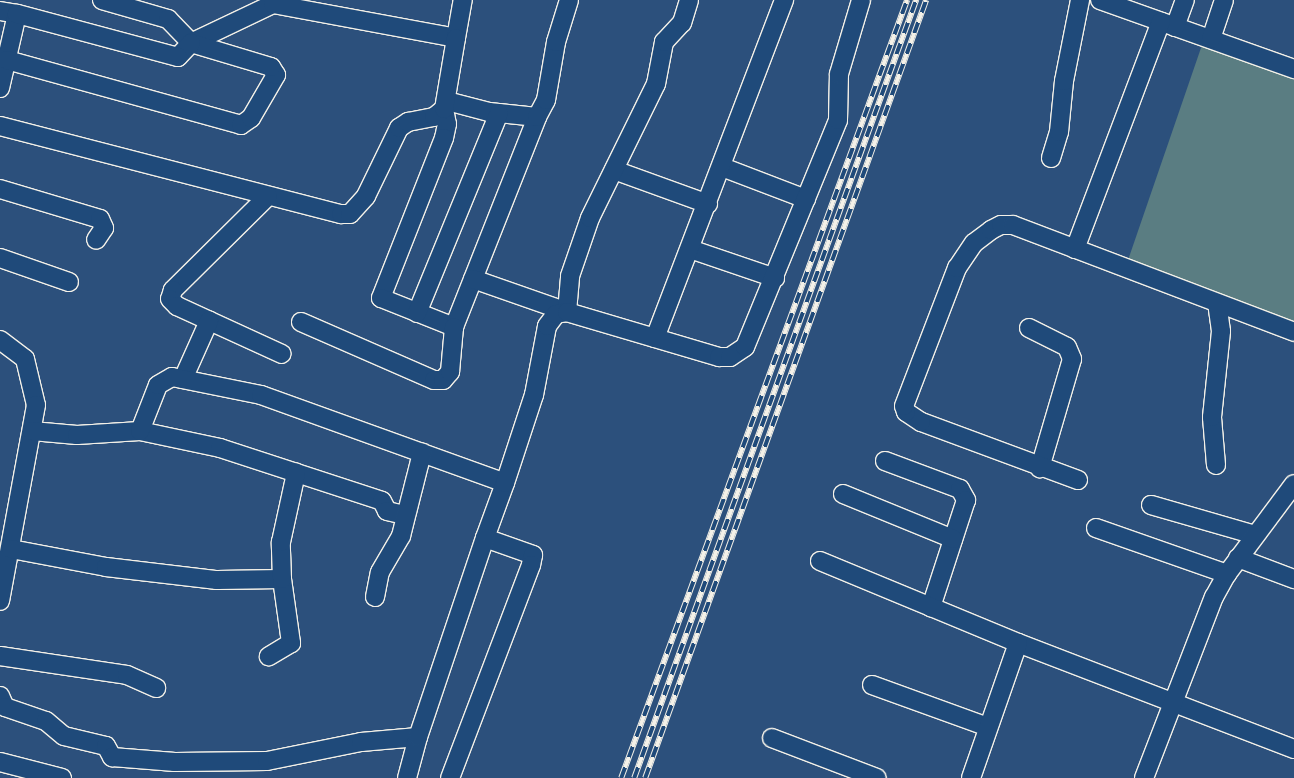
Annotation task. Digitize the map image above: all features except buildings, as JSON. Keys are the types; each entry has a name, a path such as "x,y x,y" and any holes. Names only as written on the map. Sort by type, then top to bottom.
{"street":[{"path":"7,60 234,125 247,122 276,75 274,71 191,43 168,19 102,0"},
{"path":"454,327 381,298 444,138 447,124 446,105 464,0"},
{"path":"301,322 434,380 448,377 454,327 537,117 546,100 556,42 569,0"},
{"path":"566,312 570,276 584,236 656,84 664,42 682,23 689,0"},
{"path":"656,338 784,0"},
{"path":"473,279 566,312 719,357 738,353 751,337 838,120 839,74 861,0"},
{"path":"1051,158 1059,132 1064,81 1080,0"},
{"path":"1100,0 1294,69"},
{"path":"1075,249 1168,24 1185,0"},
{"path":"1211,39 1224,0"},
{"path":"0,11 178,56 191,43 273,4 456,38"},
{"path":"0,88 17,14"},
{"path":"446,105 537,117"},
{"path":"0,126 268,196 341,214 350,214 366,196 400,128 408,122 434,117 446,105"},
{"path":"417,313 499,113"},
{"path":"722,167 806,199"},
{"path":"614,170 708,204"},
{"path":"0,189 100,219 104,228 96,240"},
{"path":"268,196 171,294 172,304 282,354"},
{"path":"1078,480 1040,468 921,422 913,418 904,406 957,268 974,243 1001,225 1013,225 1294,332"},
{"path":"690,249 775,278"},
{"path":"0,258 69,282"},
{"path":"1216,464 1212,418 1220,331 1217,303"},
{"path":"407,778 418,737 534,395 547,326 556,314 566,312"},
{"path":"1220,331 1249,315"},
{"path":"183,379 209,321"},
{"path":"1028,328 1067,347 1072,359 1040,468"},
{"path":"0,340 25,359 36,405 8,538 0,601"},
{"path":"140,431 158,386 172,377 261,395 505,483"},
{"path":"32,431 77,434 140,431 220,448 382,501 387,511 405,515"},
{"path":"375,597 380,572 401,536 422,453"},
{"path":"885,461 964,493 966,500 931,607"},
{"path":"269,656 291,643 282,579 281,542 296,473"},
{"path":"1144,778 1205,616 1227,574 1294,484"},
{"path":"843,494 953,539"},
{"path":"1152,505 1255,535"},
{"path":"1096,528 1227,574"},
{"path":"8,538 106,567 217,580 282,579"},
{"path":"450,778 532,565 533,555 485,538"},
{"path":"1238,558 1294,579"},
{"path":"820,561 1018,643 1174,700 1294,749"},
{"path":"971,778 1018,643"},
{"path":"0,656 128,675 156,688"},
{"path":"872,684 988,727"},
{"path":"0,696 5,707 46,721 64,736 106,746 112,757 175,762 267,761 361,742 418,737"},
{"path":"772,738 877,778"},
{"path":"0,762 62,778"}],"green space":[{"path":"1202,45 1294,76 1294,323 1127,263"}],"railway":[{"path":"621,778 907,0"},
{"path":"634,778 916,0"},
{"path":"645,778 926,0"}]}
